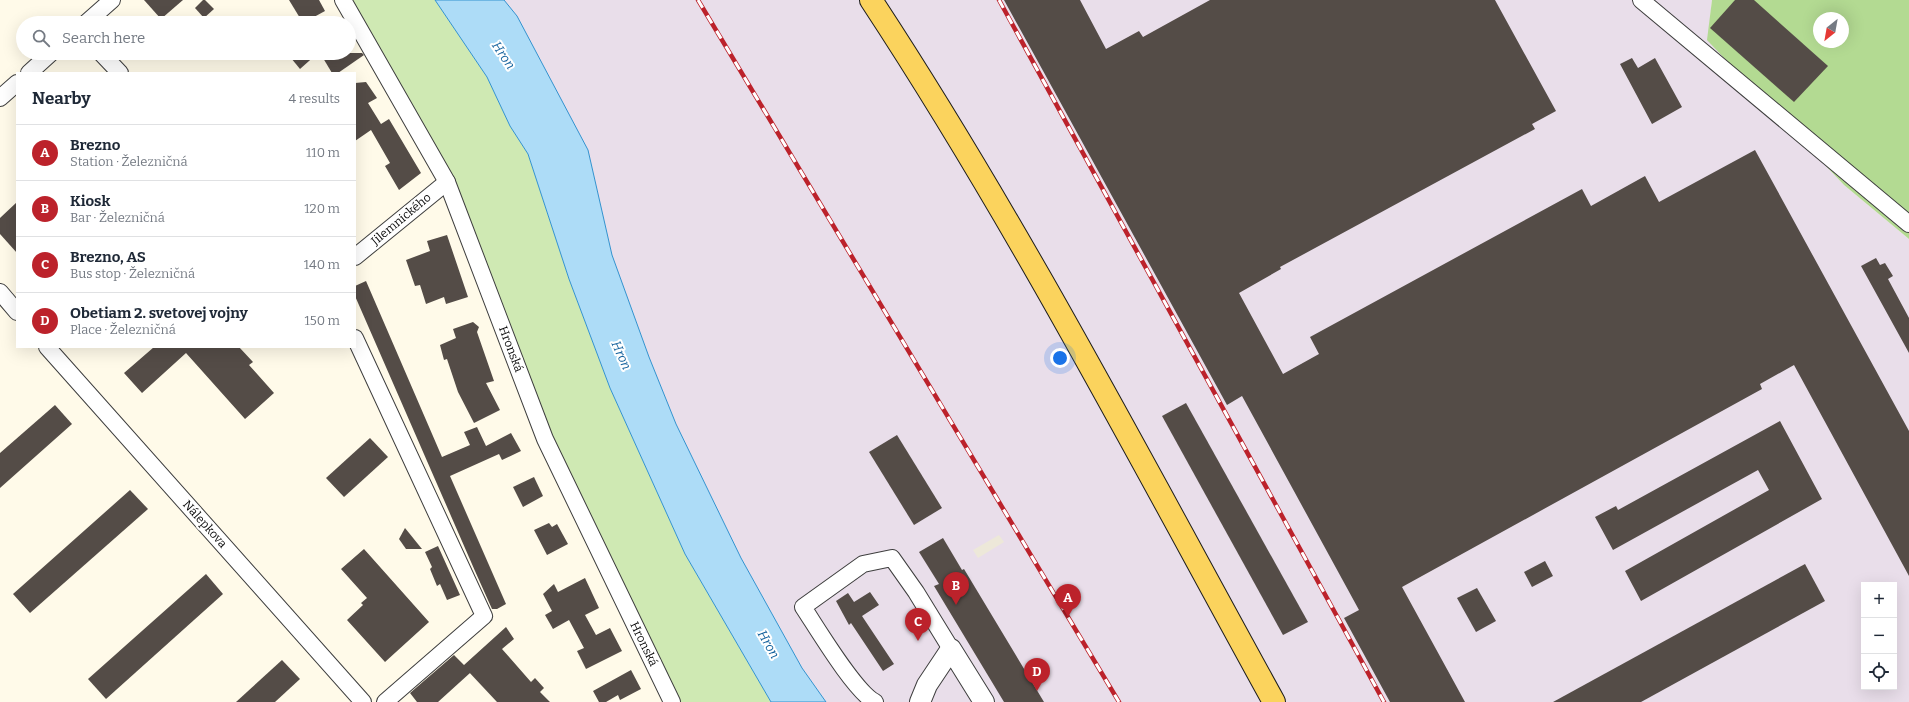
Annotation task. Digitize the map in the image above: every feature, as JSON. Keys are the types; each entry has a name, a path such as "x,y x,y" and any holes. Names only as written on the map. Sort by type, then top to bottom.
{"main road":[{"path":"871,0 935,100 1006,217 1274,702"}],"street":[{"path":"94,16 112,0"},
{"name":"Hronská","path":"343,0 352,16"},
{"path":"1641,0 1909,224"},
{"name":"Hronská","path":"356,23 447,182 545,439 672,702"},
{"path":"30,72 43,60"},
{"path":"108,60 119,72"},
{"path":"0,98 16,84"},
{"name":"Jilemnického","path":"356,256 447,182"},
{"path":"0,292 16,311"},
{"path":"356,340 484,616 384,702"},
{"name":"Nálepkova","path":"49,348 363,702"},
{"path":"875,702 864,694 852,680 803,606 863,564 892,558 916,592 984,702"},
{"path":"920,702 927,685 951,649"}],"shaded area":[{"path":"504,0 1712,0 1708,40 1844,185 1909,239 1909,702 826,702 802,668 741,558 676,424 649,357 612,255 588,150"},
{"path":"999,535 1004,542 978,558 973,550"}],"green space":[{"path":"343,0 435,0 487,77 510,126 528,154 569,279 610,388 685,554 771,702 672,702 545,439 447,182 356,23 356,16 352,16"},
{"path":"1712,0 1909,0 1909,239 1844,185 1707,40"}],"water":[{"name":"Hron","path":"435,0 504,0 517,16 588,150 612,255 649,357 676,424 741,558 802,668 826,702 771,702 685,554 610,388 569,279 528,154 510,126 487,77"}],"building":[{"path":"144,0 183,0 164,16 158,16"},
{"path":"203,0 205,0 214,9 206,16 202,16 195,8"},
{"path":"289,0 319,0 325,11 316,16 299,16"},
{"path":"1004,0 1080,0 1106,49 1139,31 1143,37 1210,0 1495,0 1556,111 1532,124 1535,129 1280,267 1281,269 1239,293 1283,374 1319,354 1310,337 1582,189 1591,206 1645,176 1659,202 1755,150 1909,431 1909,576 1794,365 1760,384 1762,389 1402,587 1465,702 1390,702 1344,618 1359,610 1242,396 1227,405"},
{"path":"1735,0 1754,0 1828,66 1794,102 1710,28"},
{"path":"356,53 362,53 364,55 339,72 331,72 324,60 356,60"},
{"path":"1632,58 1638,68 1655,58 1682,107 1652,124 1620,64"},
{"path":"293,60 310,60 300,69"},
{"path":"366,82 377,98 368,103 381,124 389,119 421,173 399,190 385,166 390,163 371,130 356,140 356,83"},
{"path":"16,203 16,252 0,234 0,218"},
{"path":"447,235 468,297 446,304 444,297 426,304 420,285 415,286 406,260 430,251 427,241"},
{"path":"1876,258 1880,265 1885,263 1893,276 1888,279 1909,318 1909,353 1861,266"},
{"path":"366,281 442,457 470,445 464,432 477,427 486,446 511,433 521,451 502,460 499,454 450,476 506,604 497,609 492,609 356,298 356,286"},
{"path":"473,322 479,327 477,332 494,381 486,383 500,410 474,423 458,392 447,359 444,360 440,345 456,338 453,329"},
{"path":"153,348 240,348 253,362 249,365 274,393 245,419 186,353 142,393 124,373"},
{"path":"1186,403 1308,622 1283,635 1162,416"},
{"path":"55,405 72,424 0,488 0,453"},
{"path":"1780,421 1822,499 1641,601 1625,571 1769,490 1758,470 1613,550 1595,517 1616,506 1618,510"},
{"path":"897,435 942,508 914,525 869,452"},
{"path":"370,438 388,457 344,497 326,478"},
{"path":"534,477 543,496 523,507 513,487"},
{"path":"130,490 148,509 30,613 13,594"},
{"path":"549,523 552,527 557,524 568,544 547,555 534,530"},
{"path":"405,528 422,549 406,549 399,539"},
{"path":"943,538 962,570 964,569 1044,702 1004,702 934,586 939,584 919,552"},
{"path":"438,546 460,595 447,600 440,584 437,586 430,569 432,567 425,552"},
{"path":"364,549 429,622 385,662 347,620 363,605 361,603 367,598 341,569"},
{"path":"1545,561 1553,576 1532,587 1524,572"},
{"path":"1805,564 1825,601 1641,702 1553,702"},
{"path":"206,574 223,594 106,699 88,679"},
{"path":"585,578 599,608 585,615 596,635 610,628 622,651 586,669 577,651 584,648 569,620 553,629 545,615 552,611 543,594 554,584 558,592"},
{"path":"1477,588 1496,621 1476,632 1457,598"},
{"path":"870,592 879,605 862,616 894,664 883,671 851,623 849,625 836,601 848,593 854,602"},
{"path":"506,627 514,639 502,649 531,682 535,678 544,688 540,692 550,702 497,702 470,673 438,702 417,702 410,693 454,655 464,665"},
{"path":"282,660 300,679 275,702 236,702"},
{"path":"631,670 641,689 620,700 618,695 606,702 599,702 593,691"}],"railway":[{"path":"698,0 1119,702"},
{"path":"999,0 1384,702"}],"place":[{"name":"Kiosk","path":"956,605"},
{"name":"Brezno","path":"1068,617"},
{"name":"Brezno, AS","path":"918,641"},
{"name":"Obetiam 2. svetovej vojny","path":"1037,691"}]}
